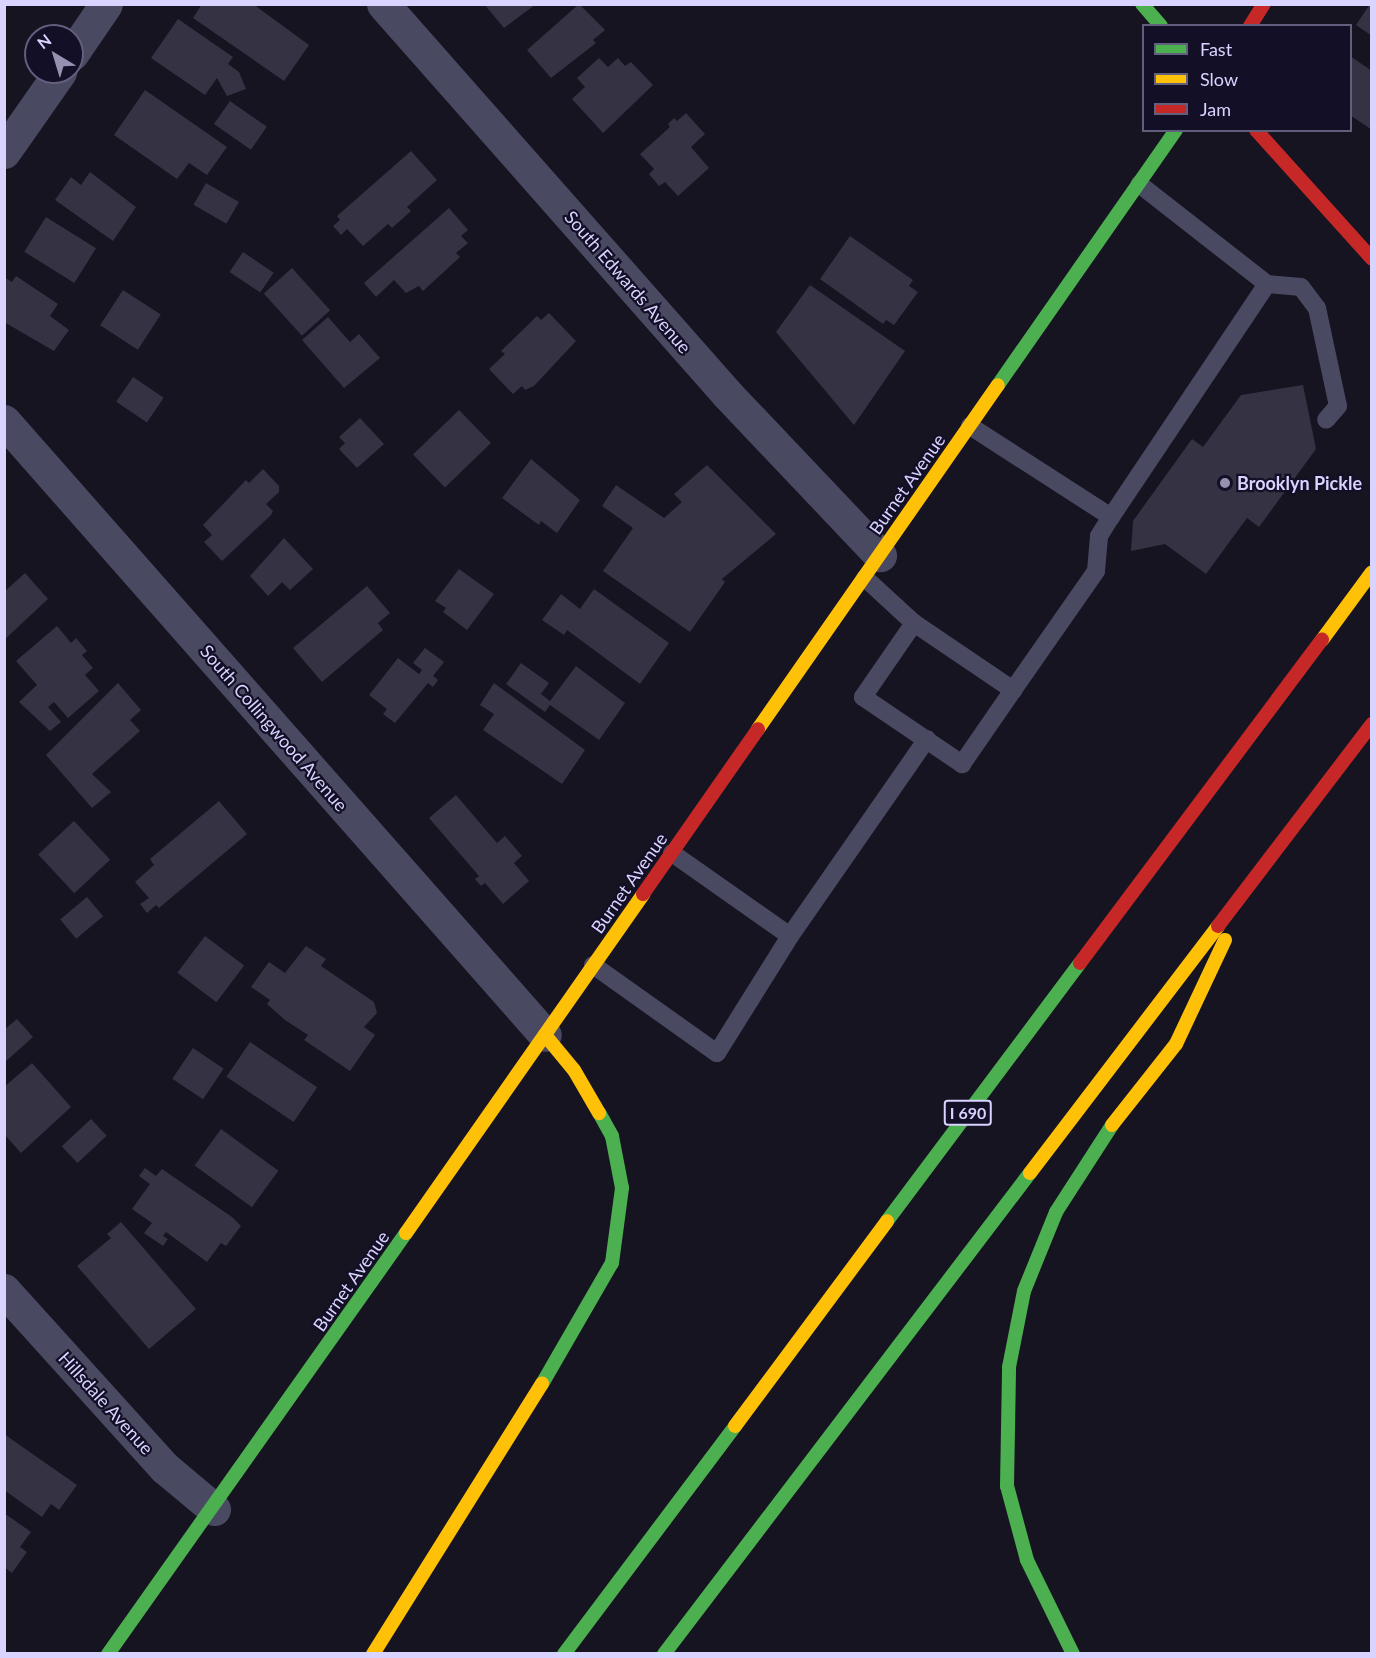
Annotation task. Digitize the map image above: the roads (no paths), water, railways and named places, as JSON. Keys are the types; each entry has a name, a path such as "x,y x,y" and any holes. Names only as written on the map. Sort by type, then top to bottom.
{"main road":[{"path":"1142,4 1159,24"},
{"path":"1251,24 1264,4"},
{"name":"Burnet Avenue","path":"108,1653 214,1509 1175,132"},
{"path":"1258,132 1371,260"},
{"name":"I 690","path":"564,1653 1371,572"},
{"path":"664,1653 1371,724"},
{"path":"1073,1653 1028,1560 1007,1486 1009,1367 1024,1291 1056,1212 1113,1124 1176,1044 1254,878"},
{"path":"373,1653 587,1311 612,1263 622,1188 612,1136 574,1070 544,1035"}],"street":[{"path":"84,36 106,4"},
{"name":"South Edwards Avenue","path":"383,4 728,395 873,566"},
{"path":"4,152 52,84"},
{"name":"South Collingwood Avenue","path":"4,421 544,1035"},
{"name":"Hillsdale Avenue","path":"4,1290 165,1468 214,1509"}],"lane":[{"path":"1139,184 1267,284 1301,287 1317,308 1338,406 1326,420"},
{"path":"914,623 863,697 962,764 1096,571 1100,536 1111,517 1223,355 1267,284"},
{"path":"970,426 1111,517"},
{"path":"873,566 914,623 1014,690"},
{"path":"593,965 717,1053 790,936 927,739"},
{"path":"672,853 790,936"}],"place":[{"name":"Brooklyn Pickle","path":"1225,483"}]}
